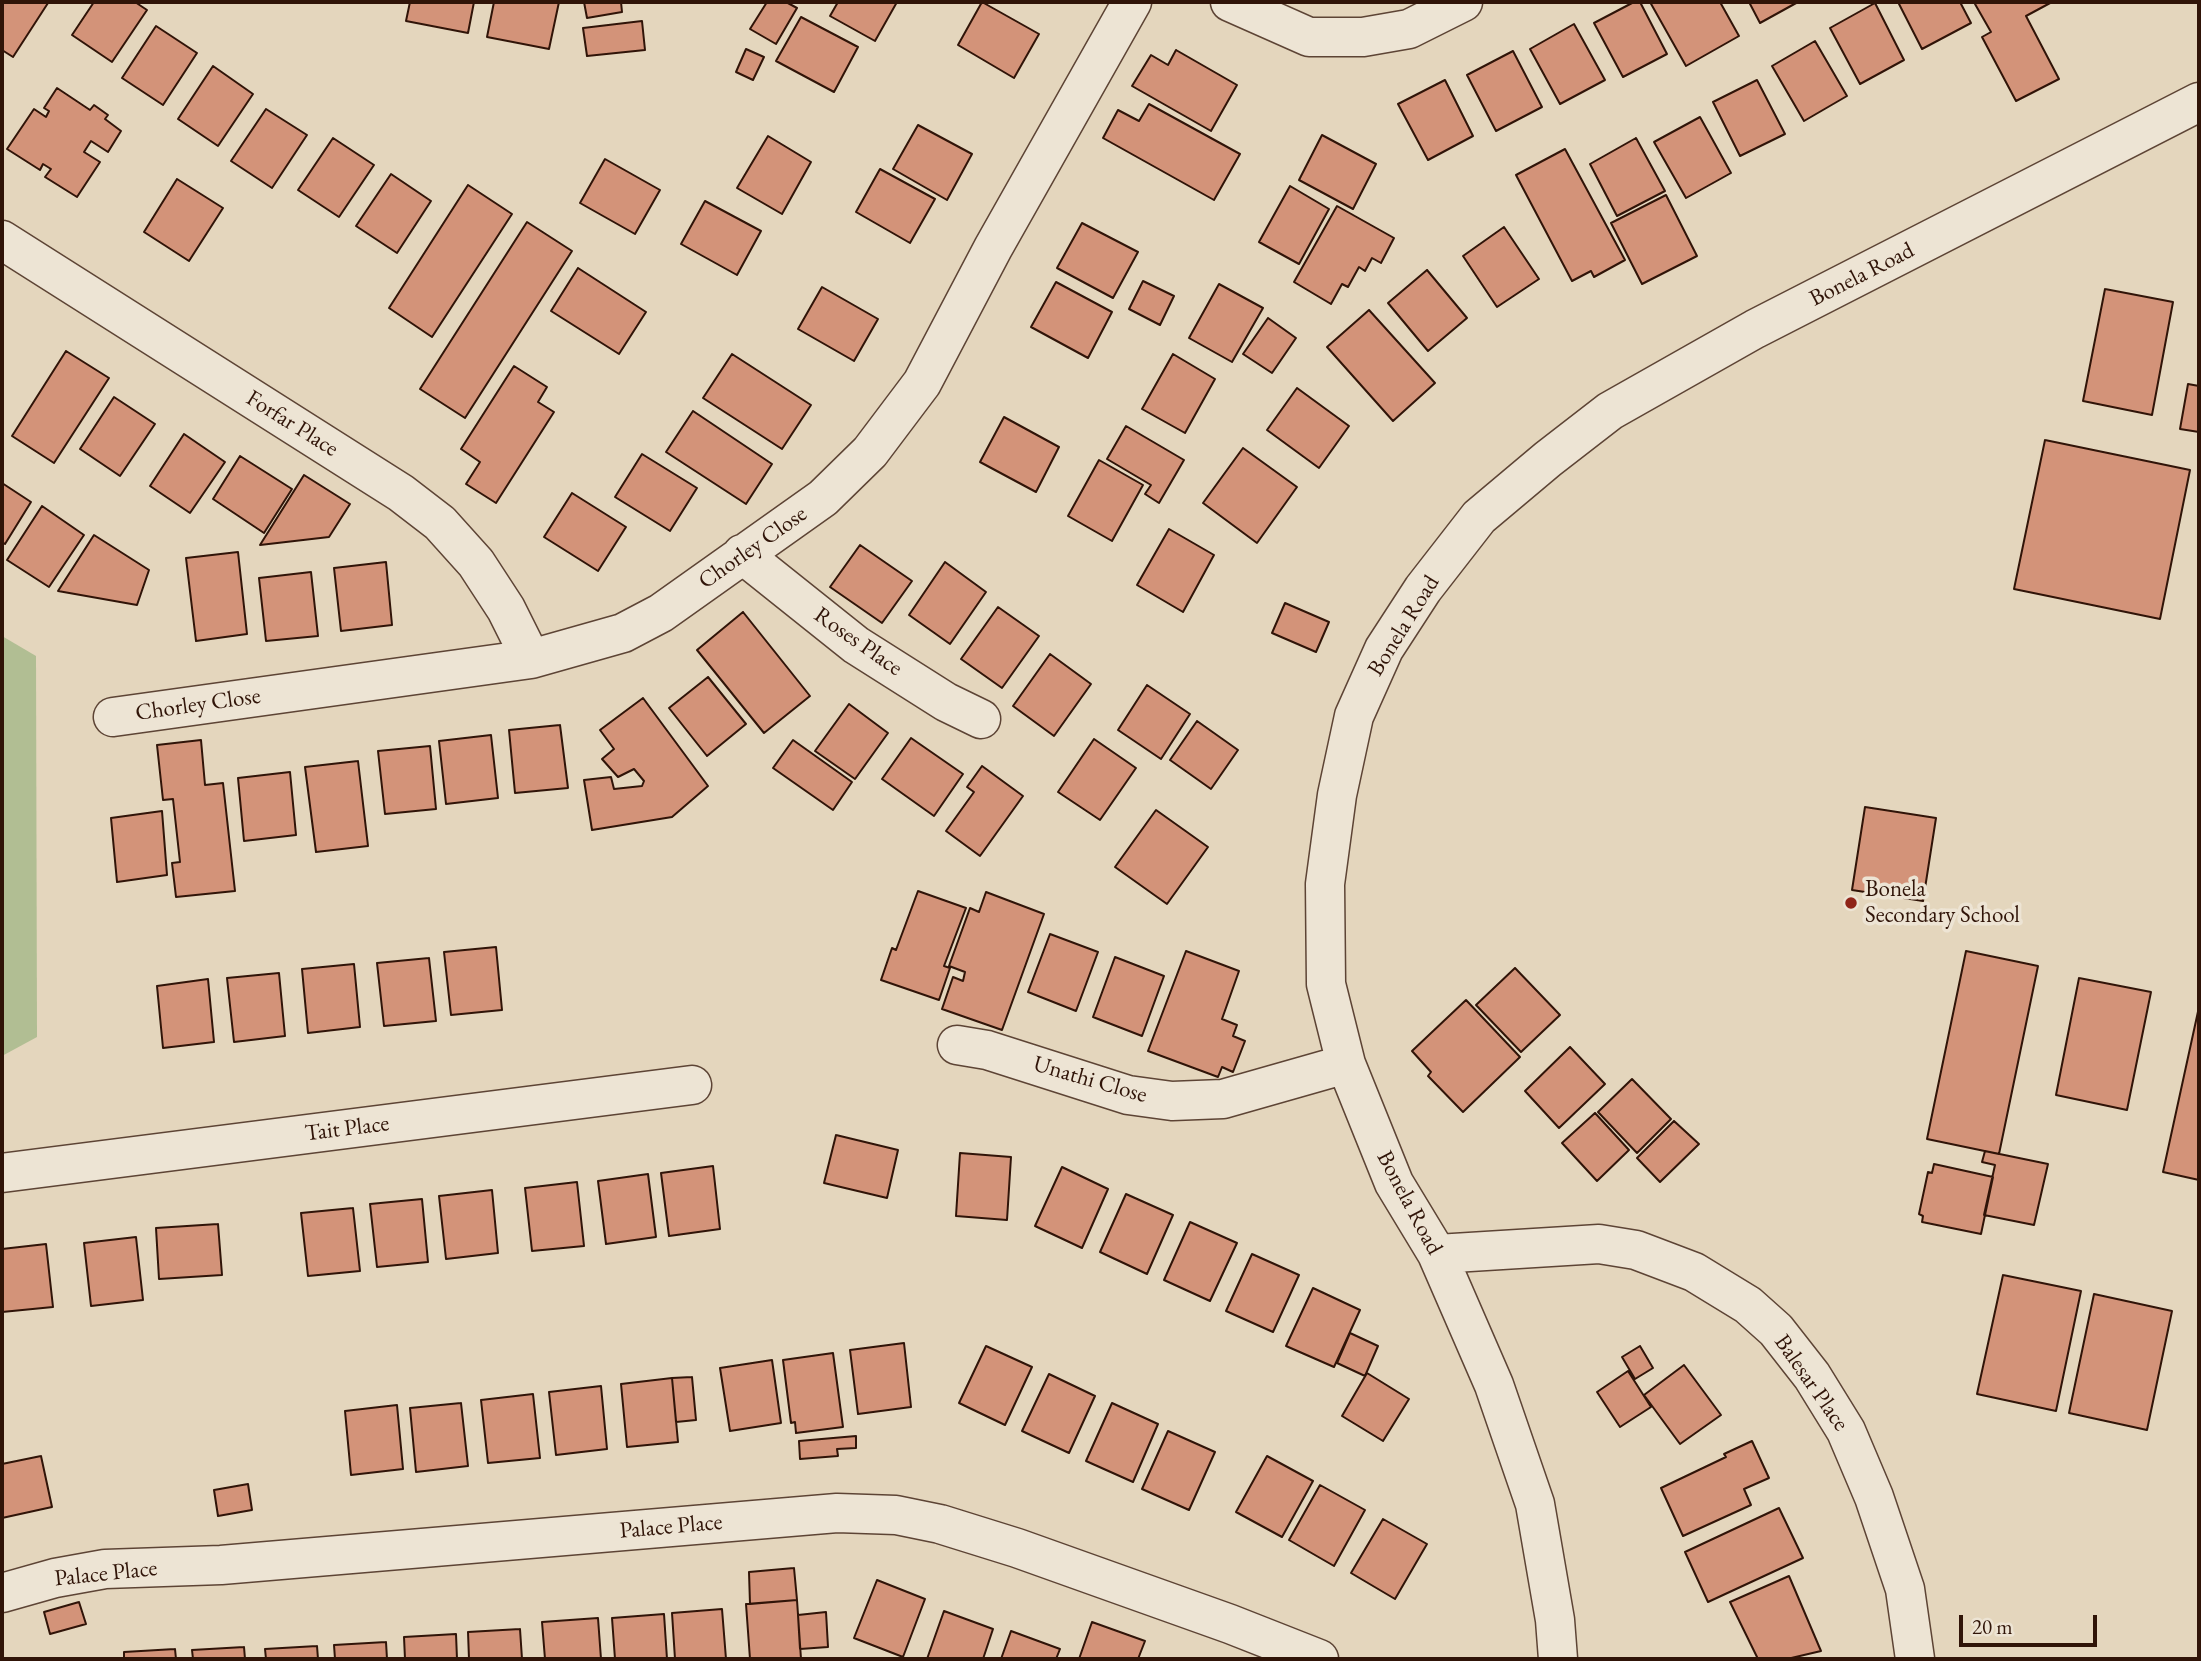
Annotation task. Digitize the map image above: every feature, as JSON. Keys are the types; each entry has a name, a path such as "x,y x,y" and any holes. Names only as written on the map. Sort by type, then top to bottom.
{"street":[{"name":"Chorley Close","path":"113,717 531,659 623,633 661,613 823,498 870,452 922,383 993,248 1132,2"},
{"path":"1230,2 1309,37 1363,37 1409,29 1463,2"},
{"name":"Bonela Road","path":"1558,1659 1555,1620 1535,1504 1494,1385 1437,1254 1394,1183 1346,1064 1326,984 1325,884 1337,795 1354,716 1384,649 1423,589 1479,517 1548,458 1610,411 1755,329 2199,102"},
{"name":"Forfar Place","path":"2,240 401,493 440,523 476,563 506,609 531,659"},
{"name":"Roses Place","path":"743,554 856,645 946,702 981,719"},
{"name":"Unathi Close","path":"957,1045 987,1050 1128,1096 1172,1101 1223,1099 1346,1064"},
{"name":"Tait Place","path":"2,1172 692,1085"},
{"name":"Balesar Place","path":"1437,1254 1599,1244 1624,1248 1694,1272 1748,1305 1776,1330 1812,1377 1846,1431 1874,1497 1905,1589 1915,1659"},
{"name":"Palace Place","path":"2,1593 55,1578 106,1569 235,1564 837,1513 896,1515 940,1524 1017,1548 1230,1624 1319,1659"}],"green space":[{"path":"2,636 36,656 37,1037 2,1056"}],"building":[{"path":"2,2 48,3 13,57 2,50"},
{"path":"94,2 135,2 147,10 112,62 72,35"},
{"path":"410,2 474,2 468,33 406,21"},
{"path":"494,2 559,2 549,49 487,37"},
{"path":"584,2 621,2 622,12 587,18"},
{"path":"767,2 786,2 797,8 776,44 750,29"},
{"path":"838,2 897,2 875,41 830,16"},
{"path":"982,2 1039,34 1014,78 958,45"},
{"path":"1634,2 1640,2 1667,54 1623,77 1594,23"},
{"path":"1650,2 1720,2 1739,36 1686,66"},
{"path":"1749,2 1798,2 1760,23"},
{"path":"1898,2 1960,2 1971,23 1922,49"},
{"path":"2052,2 2026,16 2059,79 2016,101 1982,37 1991,32 1975,4"},
{"path":"1875,3 1904,60 1860,84 1830,28"},
{"path":"801,17 858,47 834,92 776,61"},
{"path":"642,21 645,50 587,56 583,28"},
{"path":"1574,24 1605,80 1560,104 1530,49"},
{"path":"156,26 197,53 163,105 122,78"},
{"path":"1815,41 1847,96 1804,121 1772,66"},
{"path":"746,49 764,57 753,80 736,72"},
{"path":"1176,50 1237,85 1211,131 1132,86 1151,55 1168,65"},
{"path":"1513,51 1542,107 1496,131 1467,75"},
{"path":"213,66 253,94 218,146 178,119"},
{"path":"1445,80 1473,136 1428,160 1398,104"},
{"path":"1757,80 1785,134 1740,156 1713,102"},
{"path":"57,88 90,110 94,105 108,115 105,119 121,131 108,152 91,141 84,152 100,162 77,197 45,177 51,169 43,164 40,170 7,149 34,109 46,117 49,111 44,108"},
{"path":"1149,104 1240,154 1214,200 1103,138 1118,110 1139,121"},
{"path":"266,109 307,135 272,188 231,161"},
{"path":"1700,117 1731,173 1686,198 1654,142"},
{"path":"918,125 972,154 947,200 893,169"},
{"path":"1322,135 1376,164 1353,209 1299,180"},
{"path":"768,136 811,162 782,214 737,188"},
{"path":"333,138 374,165 339,217 298,190"},
{"path":"1636,138 1665,191 1617,216 1590,164"},
{"path":"1565,149 1625,260 1594,277 1591,271 1572,281 1516,175"},
{"path":"605,159 660,190 635,234 580,203"},
{"path":"880,169 935,199 910,243 856,212"},
{"path":"391,174 431,201 397,253 356,226"},
{"path":"177,179 223,208 189,261 144,232"},
{"path":"468,185 512,214 432,337 389,308"},
{"path":"1290,186 1329,209 1299,264 1259,242"},
{"path":"1666,195 1697,256 1642,284 1611,223"},
{"path":"705,201 761,231 737,275 681,244"},
{"path":"1337,206 1394,238 1381,263 1372,258 1365,271 1359,267 1348,287 1342,284 1331,304 1294,282"},
{"path":"527,222 572,251 465,418 420,389"},
{"path":"1082,223 1138,252 1113,298 1057,268"},
{"path":"1504,227 1539,279 1497,307 1463,256"},
{"path":"578,268 646,312 619,354 551,311"},
{"path":"1427,270 1467,318 1428,351 1388,303"},
{"path":"1143,281 1174,296 1160,325 1129,309"},
{"path":"1056,282 1112,312 1088,358 1031,327"},
{"path":"1219,284 1263,308 1232,362 1189,338"},
{"path":"822,287 878,319 854,361 798,329"},
{"path":"2105,289 2173,302 2152,415 2083,401"},
{"path":"1369,310 1435,383 1393,421 1327,347"},
{"path":"1268,318 1296,338 1272,373 1243,354"},
{"path":"66,351 109,378 54,463 12,436"},
{"path":"732,354 811,405 782,449 703,398"},
{"path":"1173,354 1215,379 1185,433 1142,409"},
{"path":"514,366 547,387 538,402 554,412 496,503 466,484 480,462 461,449"},
{"path":"2188,384 2199,386 2199,432 2180,429"},
{"path":"1297,388 1349,426 1319,468 1267,430"},
{"path":"114,397 155,424 120,476 80,449"},
{"path":"693,411 772,464 746,504 666,452"},
{"path":"1004,417 1059,447 1036,492 980,462"},
{"path":"1126,426 1184,460 1159,503 1145,494 1151,485 1107,459"},
{"path":"184,434 225,462 190,513 150,486"},
{"path":"2045,440 2190,470 2160,619 2014,589"},
{"path":"1243,448 1297,487 1257,543 1203,503"},
{"path":"642,454 697,488 670,531 615,497"},
{"path":"240,456 292,489 264,533 213,499"},
{"path":"1099,460 1143,485 1112,541 1068,516"},
{"path":"304,475 350,504 329,537 260,545"},
{"path":"2,483 31,502 5,544 2,542"},
{"path":"572,493 626,527 598,571 544,537"},
{"path":"42,506 84,535 49,587 7,560"},
{"path":"1169,529 1214,555 1183,612 1137,585"},
{"path":"94,535 149,570 137,605 58,591"},
{"path":"860,545 912,581 882,623 830,587"},
{"path":"238,552 247,634 196,641 186,558"},
{"path":"386,562 392,625 341,631 334,568"},
{"path":"945,562 986,592 950,644 909,615"},
{"path":"311,572 318,636 266,641 259,578"},
{"path":"1285,603 1329,622 1316,652 1272,633"},
{"path":"998,607 1039,636 1002,688 961,659"},
{"path":"743,612 810,696 764,733 697,650"},
{"path":"1050,654 1091,684 1054,736 1013,706"},
{"path":"708,677 746,724 707,756 669,708"},
{"path":"1147,685 1190,714 1161,759 1118,730"},
{"path":"643,698 708,786 672,817 592,830 584,780 611,777 614,789 642,786 644,781 634,769 618,777 602,759 614,749 600,730"},
{"path":"849,704 888,733 855,779 815,751"},
{"path":"1197,721 1238,750 1211,789 1170,760"},
{"path":"560,725 568,788 515,793 509,730"},
{"path":"491,735 498,798 446,804 439,741"},
{"path":"911,738 963,774 934,816 882,779"},
{"path":"1094,739 1136,768 1100,820 1058,792"},
{"path":"201,740 205,785 223,783 235,891 176,897 172,863 180,862 173,799 163,800 157,745"},
{"path":"793,740 852,782 833,810 773,768"},
{"path":"430,746 436,809 385,814 378,751"},
{"path":"358,761 368,846 316,852 305,767"},
{"path":"982,766 1023,796 980,856 946,831 974,792 967,787"},
{"path":"290,772 296,835 244,841 238,778"},
{"path":"1865,807 1936,818 1923,901 1852,890"},
{"path":"1156,810 1208,847 1167,904 1115,867"},
{"path":"162,811 167,875 117,882 111,818"},
{"path":"918,891 966,908 944,966 950,968 939,1000 881,980 892,948 896,950"},
{"path":"986,892 1044,914 1002,1030 942,1009 953,977 963,981 965,972 949,966 970,908 979,912"},
{"path":"1050,934 1098,952 1076,1011 1028,992"},
{"path":"496,947 502,1010 451,1015 444,952"},
{"path":"1186,951 1239,971 1222,1019 1237,1025 1233,1036 1245,1041 1233,1072 1222,1067 1218,1077 1148,1051"},
{"path":"1966,951 2038,966 1999,1154 1927,1139"},
{"path":"1115,957 1164,976 1142,1036 1093,1017"},
{"path":"429,958 436,1021 384,1026 377,963"},
{"path":"354,964 360,1027 308,1033 302,969"},
{"path":"1515,968 1560,1015 1521,1052 1476,1005"},
{"path":"279,973 285,1036 234,1042 227,978"},
{"path":"2079,978 2151,992 2127,1110 2056,1095"},
{"path":"208,979 214,1042 163,1048 157,986"},
{"path":"1466,1000 1520,1057 1463,1112 1428,1076 1431,1072 1412,1051"},
{"path":"2199,1007 2199,1180 2163,1172"},
{"path":"1570,1047 1605,1084 1559,1128 1525,1091"},
{"path":"1632,1079 1671,1119 1637,1153 1598,1112"},
{"path":"1595,1113 1629,1150 1597,1181 1562,1143"},
{"path":"1674,1121 1699,1144 1660,1182 1637,1158"},
{"path":"836,1135 898,1150 887,1198 824,1183"},
{"path":"1985,1151 2048,1164 2034,1225 1984,1215 1995,1165 1982,1162"},
{"path":"960,1153 1011,1157 1007,1220 956,1216"},
{"path":"1934,1164 1993,1177 1981,1234 1922,1222 1923,1216 1919,1214 1928,1172 1932,1173"},
{"path":"713,1166 720,1229 669,1236 661,1173"},
{"path":"1062,1167 1108,1189 1082,1248 1035,1226"},
{"path":"648,1174 656,1237 606,1244 598,1181"},
{"path":"577,1182 584,1246 532,1251 525,1188"},
{"path":"492,1190 498,1253 446,1259 439,1196"},
{"path":"1126,1194 1173,1215 1147,1274 1100,1252"},
{"path":"422,1199 428,1262 377,1267 370,1204"},
{"path":"353,1208 360,1271 308,1276 301,1213"},
{"path":"1190,1222 1237,1243 1210,1301 1164,1280"},
{"path":"218,1224 222,1275 159,1279 156,1228"},
{"path":"136,1237 143,1300 91,1306 84,1243"},
{"path":"46,1244 53,1307 2,1312 2,1249"},
{"path":"1252,1254 1299,1275 1273,1332 1226,1311"},
{"path":"2003,1275 2081,1291 2056,1411 1977,1394"},
{"path":"1313,1288 1360,1310 1334,1367 1286,1346"},
{"path":"2094,1294 2172,1311 2147,1430 2069,1413"},
{"path":"1350,1333 1378,1346 1365,1376 1337,1363"},
{"path":"904,1343 911,1407 858,1414 850,1350"},
{"path":"986,1346 1032,1367 1005,1425 959,1403"},
{"path":"1640,1346 1653,1368 1635,1379 1622,1357"},
{"path":"833,1353 843,1427 796,1433 795,1422 791,1423 783,1360"},
{"path":"772,1360 781,1423 730,1431 720,1368"},
{"path":"1684,1365 1721,1415 1680,1444 1644,1395"},
{"path":"1628,1371 1651,1407 1620,1427 1597,1392"},
{"path":"1367,1373 1409,1399 1383,1441 1342,1416"},
{"path":"1049,1374 1095,1396 1069,1453 1022,1431"},
{"path":"692,1377 696,1420 676,1422 672,1378"},
{"path":"672,1378 678,1442 627,1447 621,1384"},
{"path":"601,1386 607,1449 556,1455 549,1392"},
{"path":"533,1394 540,1458 488,1463 481,1400"},
{"path":"461,1403 468,1466 416,1472 410,1408"},
{"path":"1112,1403 1158,1424 1133,1482 1086,1461"},
{"path":"397,1405 403,1469 351,1475 345,1411"},
{"path":"1168,1431 1215,1452 1189,1510 1142,1489"},
{"path":"856,1436 856,1448 837,1449 838,1456 800,1459 799,1441"},
{"path":"1752,1441 1769,1478 1744,1489 1751,1505 1683,1536 1661,1488 1726,1457 1724,1454"},
{"path":"41,1456 52,1507 2,1518 2,1464"},
{"path":"1267,1456 1313,1481 1282,1537 1236,1512"},
{"path":"248,1484 252,1510 218,1516 214,1490"},
{"path":"1320,1485 1365,1510 1334,1566 1289,1540"},
{"path":"1779,1508 1803,1558 1708,1602 1685,1552"},
{"path":"1383,1519 1427,1544 1395,1599 1351,1573"},
{"path":"794,1568 797,1600 750,1604 749,1572"},
{"path":"1789,1576 1821,1651 1787,1659 1758,1659 1730,1602"},
{"path":"877,1580 925,1599 903,1657 854,1638"},
{"path":"797,1600 801,1659 750,1659 746,1604"},
{"path":"79,1602 86,1624 50,1634 44,1612"},
{"path":"722,1609 726,1659 675,1659 672,1613"},
{"path":"944,1611 993,1629 983,1659 927,1659"},
{"path":"826,1612 828,1647 800,1649 798,1615"},
{"path":"664,1614 667,1659 615,1659 612,1618"},
{"path":"598,1618 601,1659 545,1659 542,1622"},
{"path":"1092,1622 1145,1641 1138,1659 1079,1659"},
{"path":"520,1629 522,1659 469,1659 468,1632"},
{"path":"1011,1631 1060,1649 1056,1659 1001,1659"},
{"path":"456,1634 457,1659 405,1659 404,1637"},
{"path":"386,1642 387,1659 335,1659 334,1645"},
{"path":"317,1646 318,1659 266,1659 265,1649"},
{"path":"244,1647 245,1659 193,1659 192,1650"},
{"path":"175,1649 176,1659 124,1659 124,1652"}],"place":[{"name":"Bonela Secondary School","path":"1851,903"}]}
